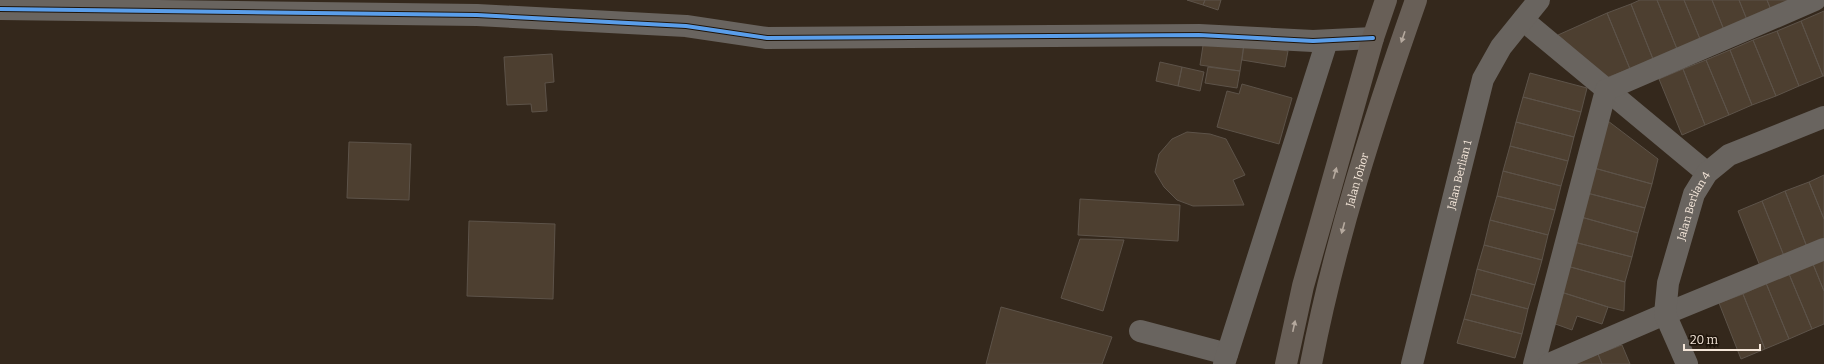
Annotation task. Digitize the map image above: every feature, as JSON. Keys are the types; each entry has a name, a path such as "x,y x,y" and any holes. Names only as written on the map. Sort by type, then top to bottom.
{"highway":[{"name":"Jalan Johor","path":"1286,364 1303,286 1373,38 1386,0"},
{"name":"Jalan Johor","path":"1311,364 1326,291 1362,163 1416,0"}],"street":[{"name":"Jalan Berlian 1","path":"1412,364 1483,79 1500,47 1539,0"},
{"path":"1606,90 1815,0"},
{"path":"0,9 477,15 686,26 767,38 1199,35 1313,41 1373,38"},
{"path":"1522,20 1707,173"},
{"path":"1140,331 1225,359 1327,40"},
{"path":"1534,364 1606,90"},
{"name":"Jalan Berlian 4","path":"1687,364 1665,314 1668,283 1694,194 1707,173 1729,155 1824,117"},
{"path":"1549,364 1665,314 1824,249"}],"building":[{"path":"1187,0 1205,0 1203,5"},
{"path":"1205,0 1221,0 1218,10 1203,5"},
{"path":"1640,0 1657,0 1677,49 1653,59 1631,4"},
{"path":"1657,0 1684,0 1700,39 1677,49"},
{"path":"1684,0 1712,0 1724,30 1700,39"},
{"path":"1712,0 1739,0 1747,20 1724,30"},
{"path":"1739,0 1767,0 1771,10 1747,20"},
{"path":"1767,0 1794,0 1771,10"},
{"path":"1631,4 1653,59 1630,69 1607,13"},
{"path":"1824,11 1824,76 1823,76 1801,21"},
{"path":"1607,13 1630,69 1606,78 1558,35"},
{"path":"1801,21 1823,76 1799,86 1777,31"},
{"path":"1777,31 1799,86 1776,96 1753,40"},
{"path":"1204,39 1244,44 1240,71 1200,65"},
{"path":"1753,40 1776,96 1752,105 1730,50"},
{"path":"1244,44 1288,51 1285,67 1242,60"},
{"path":"1730,50 1752,105 1729,115 1706,60"},
{"path":"552,54 554,82 545,83 547,111 532,112 531,104 507,105 504,57"},
{"path":"1706,60 1729,115 1705,125 1683,69"},
{"path":"1160,62 1182,67 1178,86 1156,81"},
{"path":"1182,67 1204,72 1200,91 1178,86"},
{"path":"1208,67 1240,71 1237,88 1205,83"},
{"path":"1683,69 1705,125 1682,135 1659,79"},
{"path":"1530,73 1587,88 1581,112 1523,97"},
{"path":"1242,84 1292,98 1279,144 1217,127 1227,91 1239,94"},
{"path":"1523,97 1581,112 1574,137 1516,122"},
{"path":"1608,121 1658,159 1652,184 1594,168"},
{"path":"1516,122 1574,137 1568,161 1510,146"},
{"path":"1187,132 1210,134 1226,139 1245,175 1233,180 1244,205 1193,206 1177,200 1164,187 1155,172 1159,154 1172,139"},
{"path":"349,142 411,144 409,200 347,198"},
{"path":"1510,146 1568,161 1561,186 1503,171"},
{"path":"1594,168 1652,184 1645,208 1587,193"},
{"path":"1503,171 1561,186 1555,210 1497,196"},
{"path":"1824,175 1824,219 1809,182"},
{"path":"1809,182 1824,219 1824,240 1807,247 1785,191"},
{"path":"1785,191 1807,247 1784,256 1762,201"},
{"path":"1587,193 1645,208 1638,233 1581,217"},
{"path":"1497,196 1555,210 1548,235 1490,220"},
{"path":"1080,199 1180,205 1178,241 1078,235"},
{"path":"1762,201 1784,256 1760,266 1738,211"},
{"path":"1581,217 1638,233 1632,257 1574,242"},
{"path":"1490,220 1548,235 1542,260 1484,245"},
{"path":"469,221 555,224 553,299 467,296"},
{"path":"1080,239 1124,240 1103,311 1061,298"},
{"path":"1574,242 1632,257 1625,282 1567,266"},
{"path":"1484,245 1542,260 1535,285 1477,269"},
{"path":"1824,260 1824,291 1813,264"},
{"path":"1813,264 1824,291 1824,324 1812,329 1789,274"},
{"path":"1567,266 1625,282 1624,311 1561,292"},
{"path":"1477,269 1535,285 1528,309 1471,294"},
{"path":"1789,274 1812,329 1789,339 1766,283"},
{"path":"1766,283 1789,339 1765,349 1743,294"},
{"path":"1561,292 1608,307 1602,324 1577,316 1572,330 1550,322"},
{"path":"1471,294 1528,309 1522,334 1464,319"},
{"path":"1743,294 1765,349 1741,359 1719,303"},
{"path":"1001,307 1112,337 1102,364 986,364"},
{"path":"1464,319 1522,334 1515,358 1457,343"},
{"path":"1622,345 1630,364 1602,364 1598,354"},
{"path":"1598,354 1602,364 1575,364"}],"cycle path":[{"path":"0,9 477,15 686,26 767,38 1199,35 1313,41 1373,38"}]}
